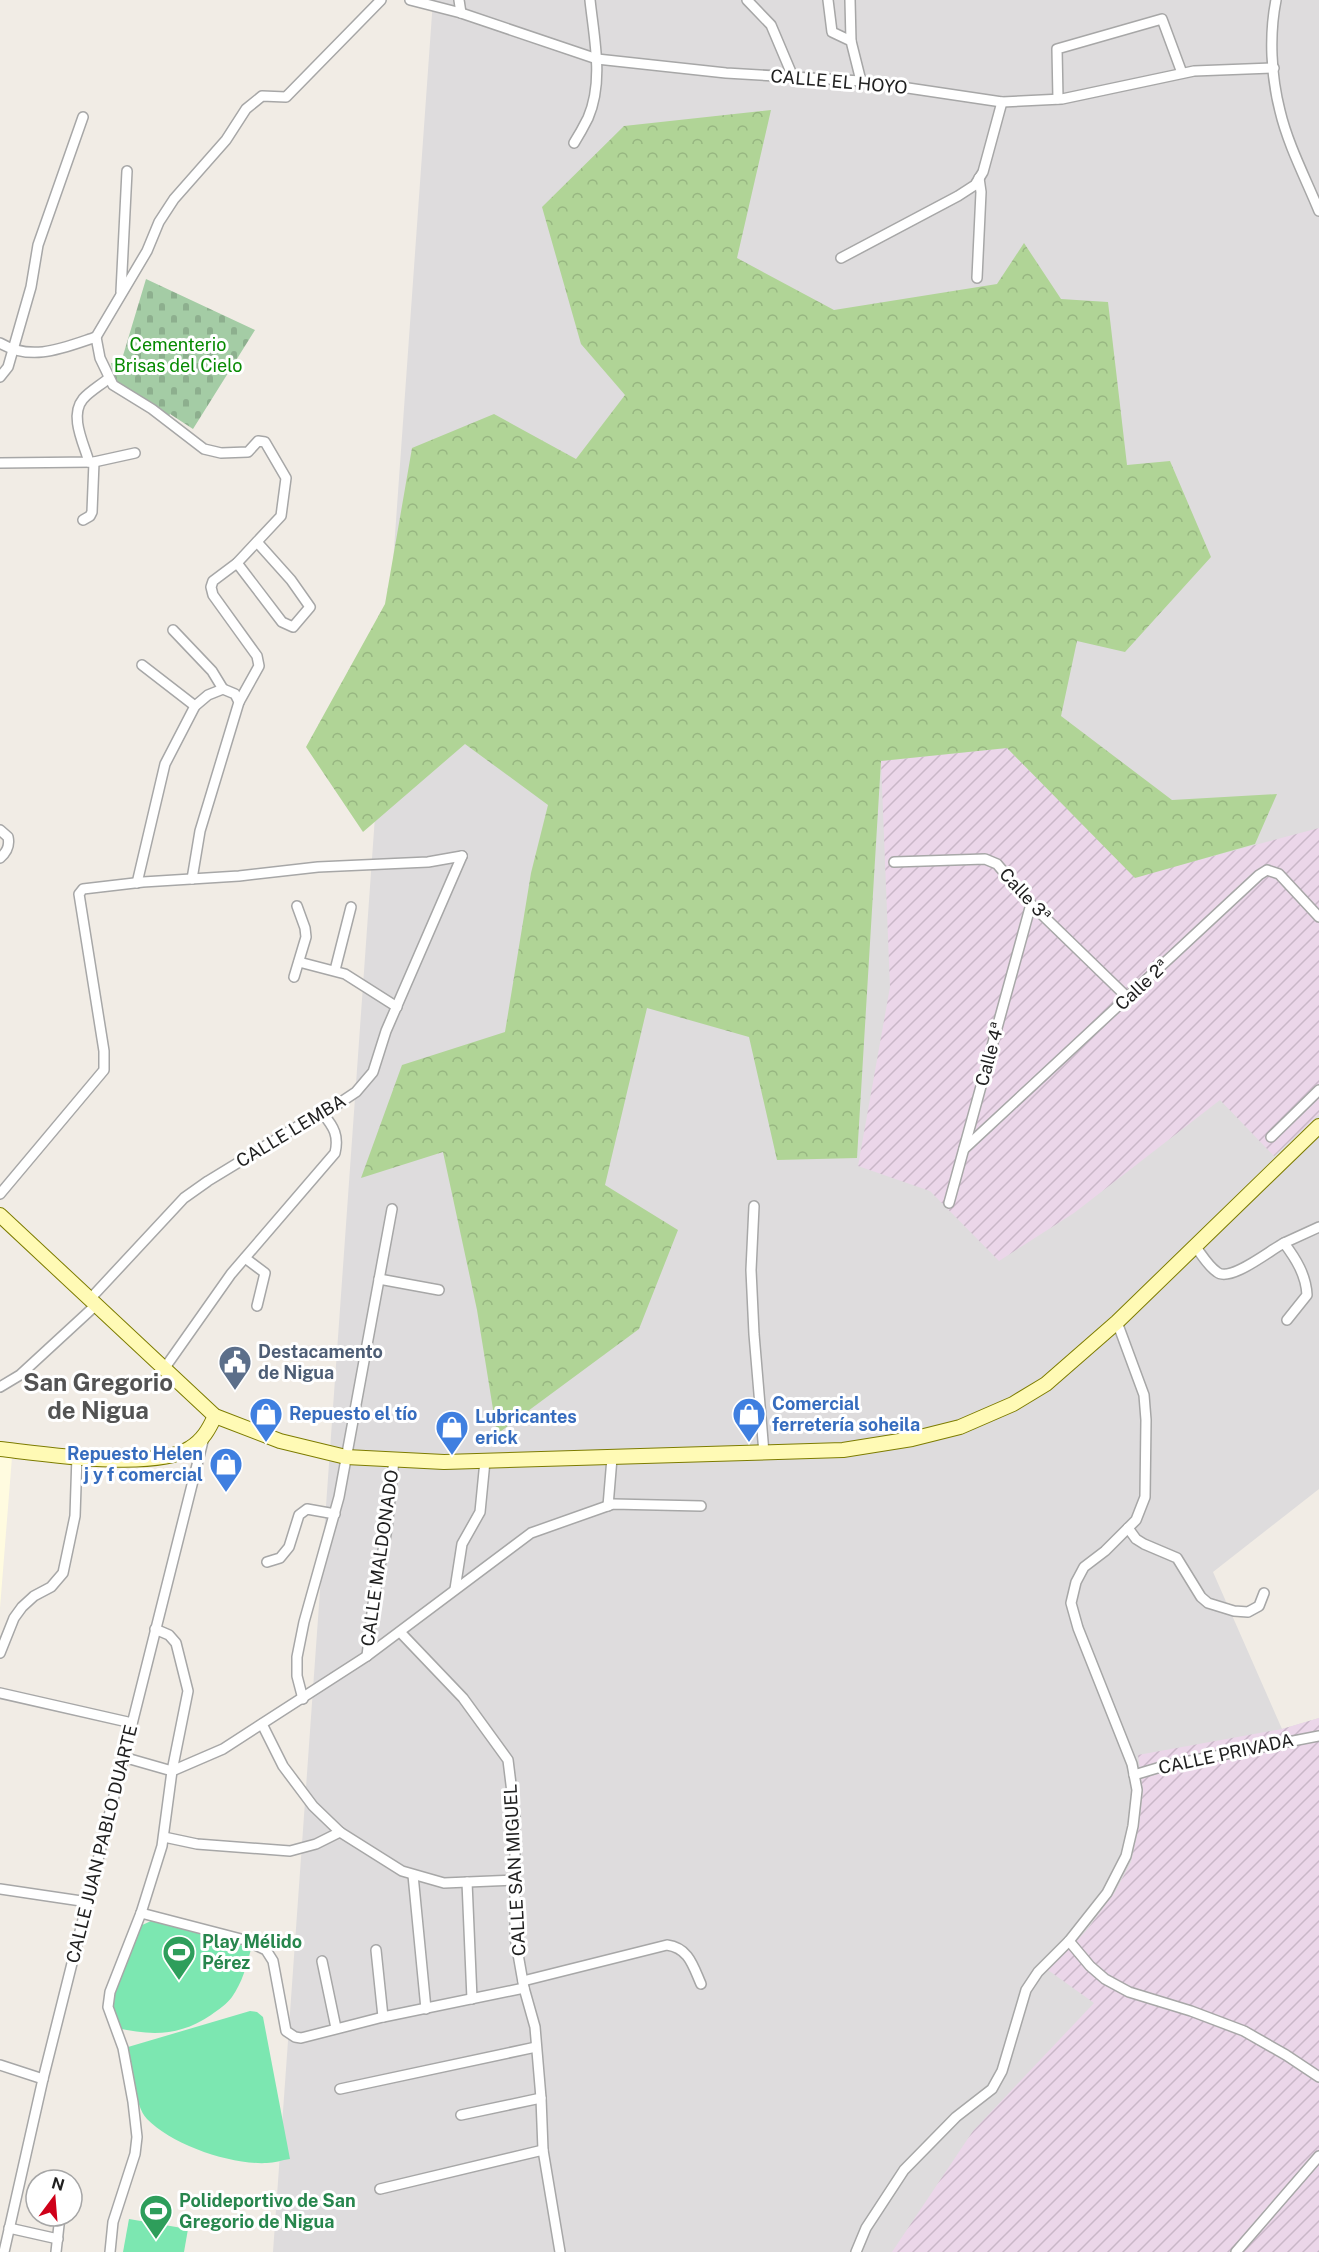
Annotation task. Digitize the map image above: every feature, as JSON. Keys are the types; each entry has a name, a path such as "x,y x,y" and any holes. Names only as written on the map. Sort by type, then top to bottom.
{"street":[{"path":"0,343 13,351 29,354 66,347 96,337 147,251 159,222 174,199 226,140 246,109 262,96 286,97 381,0"},
{"name":"CALLE EL HOYO","path":"410,0 461,13 597,59 726,74 861,81 1002,102 1058,99 1182,73 1274,68"},
{"path":"459,0 461,13"},
{"path":"574,143 588,117 595,94 597,59 590,0"},
{"path":"747,0 771,25 793,77"},
{"path":"828,0 832,32 851,41"},
{"path":"850,0 851,41 861,81"},
{"path":"1276,0 1271,24 1280,111 1319,211"},
{"path":"1058,99 1057,49 1162,19 1182,73"},
{"path":"841,258 975,185 983,172 1002,102"},
{"path":"0,377 8,367 31,287 38,245 83,117"},
{"path":"121,295 127,171"},
{"path":"977,278 981,192 979,178"},
{"path":"0,1194 104,1070 104,1052 79,894 83,889 192,879 200,831 239,702 259,666 257,656 213,595 211,587 213,581 237,562 281,516 286,478 266,442 258,441 248,452 221,453 204,449 152,409 113,385 100,358 96,337"},
{"path":"84,520 92,512 91,462 77,420 77,410 84,399 109,378"},
{"path":"0,463 91,462 135,453"},
{"path":"237,562 282,622 293,627 310,607 291,580 257,542"},
{"path":"173,630 212,671 223,689 235,694 239,702"},
{"path":"142,665 195,706"},
{"path":"137,883 165,764 195,706 208,695 223,689"},
{"path":"0,830 8,837 9,843 6,853 0,858"},
{"name":"CALLE LEMBA","path":"0,1387 21,1375 93,1302 184,1198 208,1181 278,1138 323,1114 356,1092 373,1072 397,1006 462,856 428,862 318,867 192,879"},
{"name":"Calle 3ª","path":"894,862 985,859 997,864 1031,904 1128,998"},
{"name":"Calle 2ª","path":"964,1149 1259,875 1268,870 1279,874 1319,917"},
{"name":"Calle 4ª","path":"949,1203 1031,904"},
{"path":"294,977 306,937 297,906"},
{"path":"335,970 351,908"},
{"path":"299,962 345,974 397,1006"},
{"path":"1271,1137 1319,1090"},
{"path":"164,1369 231,1274 335,1153 338,1142 334,1126 323,1114"},
{"path":"0,1215 215,1416 280,1441 346,1457 444,1462 843,1450 874,1446 960,1427 1013,1404 1046,1384 1117,1322 1319,1126"},
{"path":"754,1206 751,1270 764,1453"},
{"path":"303,1699 297,1676 297,1657 304,1622 335,1514 392,1209"},
{"path":"1195,1246 1216,1272 1222,1275 1233,1274 1284,1243 1319,1227"},
{"path":"1284,1243 1302,1271 1307,1287 1307,1295 1287,1320"},
{"path":"245,1258 265,1273 257,1306"},
{"path":"379,1280 439,1290"},
{"path":"856,2252 866,2229 904,2170 956,2118 992,2089 1002,2071 1026,1990 1038,1972 1069,1941 1107,1893 1126,1856 1133,1826 1137,1790 1132,1764 1078,1628 1071,1603 1076,1582 1084,1567 1105,1551 1136,1520 1145,1497 1144,1395 1117,1322"},
{"path":"0,1449 143,1460 170,1457 190,1448 204,1437 215,1416"},
{"name":"CALLE JUAN PABLO DUARTE","path":"4,2252 43,2079 204,1437"},
{"path":"0,1653 14,1618 22,1607 34,1596 51,1587 63,1573 75,1516 76,1456"},
{"path":"608,1506 612,1458"},
{"name":"CALLE MALDONADO","path":"367,1656 373,1604 387,1529 394,1459"},
{"path":"455,1589 462,1544 480,1512 486,1461"},
{"path":"123,1757 172,1771 223,1749 367,1656 531,1533 613,1504 701,1506"},
{"path":"267,1563 280,1558 289,1546 299,1515 307,1509 335,1514"},
{"path":"1128,1528 1136,1539 1144,1544 1177,1558 1201,1597 1208,1604 1248,1612 1259,1606 1264,1593"},
{"path":"110,2252 113,2222 135,2154 137,2137 123,2048 108,2007 110,1992 141,1913 164,1837 172,1771 188,1691 177,1642 169,1635 154,1629"},
{"name":"CALLE SAN MIGUEL","path":"400,1632 463,1698 508,1760 515,1817 515,1937 535,2027 543,2150 560,2252"},
{"path":"0,1693 132,1723"},
{"path":"262,1724 283,1767 313,1806 340,1832 402,1871 444,1883 516,1880"},
{"name":"CALLE PRIVADA","path":"1134,1775 1164,1766 1319,1736"},
{"path":"164,1837 197,1844 290,1851 316,1844 340,1832"},
{"path":"413,1875 426,2009"},
{"path":"467,1882 472,2000"},
{"path":"0,1889 88,1902"},
{"path":"141,1913 245,1940 266,1950 273,1961 286,2031 301,2038 383,2017 472,2000 667,1945 682,1950 688,1956 701,1984"},
{"path":"1069,1941 1090,1966 1105,1979 1129,1992 1191,2011 1244,2031 1319,2077"},
{"path":"376,1950 383,2017"},
{"path":"322,1961 336,2028"},
{"path":"340,2089 536,2047"},
{"path":"0,2065 43,2079"},
{"path":"461,2115 541,2098"},
{"path":"380,2189 543,2150"},
{"path":"1236,2252 1319,2156"},
{"path":"9,2228 58,2239"},
{"path":"56,2252 59,2228"}],"shaded area":[{"path":"433,0 1319,0 1319,1489 1213,1572 1282,1729 1319,1718 1319,2252 273,2252"},
{"path":"1007,748 1135,877 1319,828 1319,1114 1274,1156 1220,1100 1074,1213 999,1261 930,1191 858,1166 890,987 881,761"},
{"path":"0,1456 12,1457 0,1608"},
{"path":"1319,1718 1319,2252 892,2252 973,2131 1094,2003 1048,1970 1086,1931 1115,1892 1131,1862 1143,1791 1138,1755 1282,1729"}],"green space":[{"path":"771,110 737,258 834,310 997,284 1024,243 1061,299 1108,302 1127,465 1170,461 1211,557 1125,652 1077,641 1061,716 1172,800 1277,794 1255,844 1135,878 1007,748 881,761 857,1158 777,1160 749,1037 647,1008 605,1185 678,1230 639,1329 497,1434 477,1310 443,1152 361,1178 402,1065 505,1032 531,873 548,805 465,744 363,832 306,747 385,604 412,448 494,414 576,459 625,395 581,344 542,207 624,126"},
{"name":"Cementerio Brisas del Cielo","path":"146,279 255,330 193,429 170,414 168,418 115,382 111,363 115,363 115,358 122,359"},
{"name":"Play Mélido Pérez","path":"151,1921 251,1949 246,1968 230,2000 199,2022 177,2030 154,2033 117,2028 111,2011 111,1994 140,1926"},
{"path":"250,2011 257,2012 263,2017 290,2159 272,2163 237,2161 203,2152 171,2137 158,2128 147,2119 139,2105 128,2047"},
{"name":"Polideportivo de San Gregorio de Nigua","path":"129,2219 188,2229 184,2252 123,2252"}],"place":[{"name":"Destacamento de Nigua","path":"235,1391"},
{"name":"Repuesto el tío","path":"266,1443"},
{"name":"Comercial ferretería soheila","path":"749,1443"},
{"name":"Lubricantes erick","path":"452,1456"},
{"name":"Repuesto Helen j y f comercial","path":"226,1493"},
{"name":"Play Mélido Pérez","path":"179,1981"},
{"name":"Polideportivo de San Gregorio de Nigua","path":"156,2240"}],"district":[{"name":"San Gregorio de Nigua","path":"98,1397"}]}
